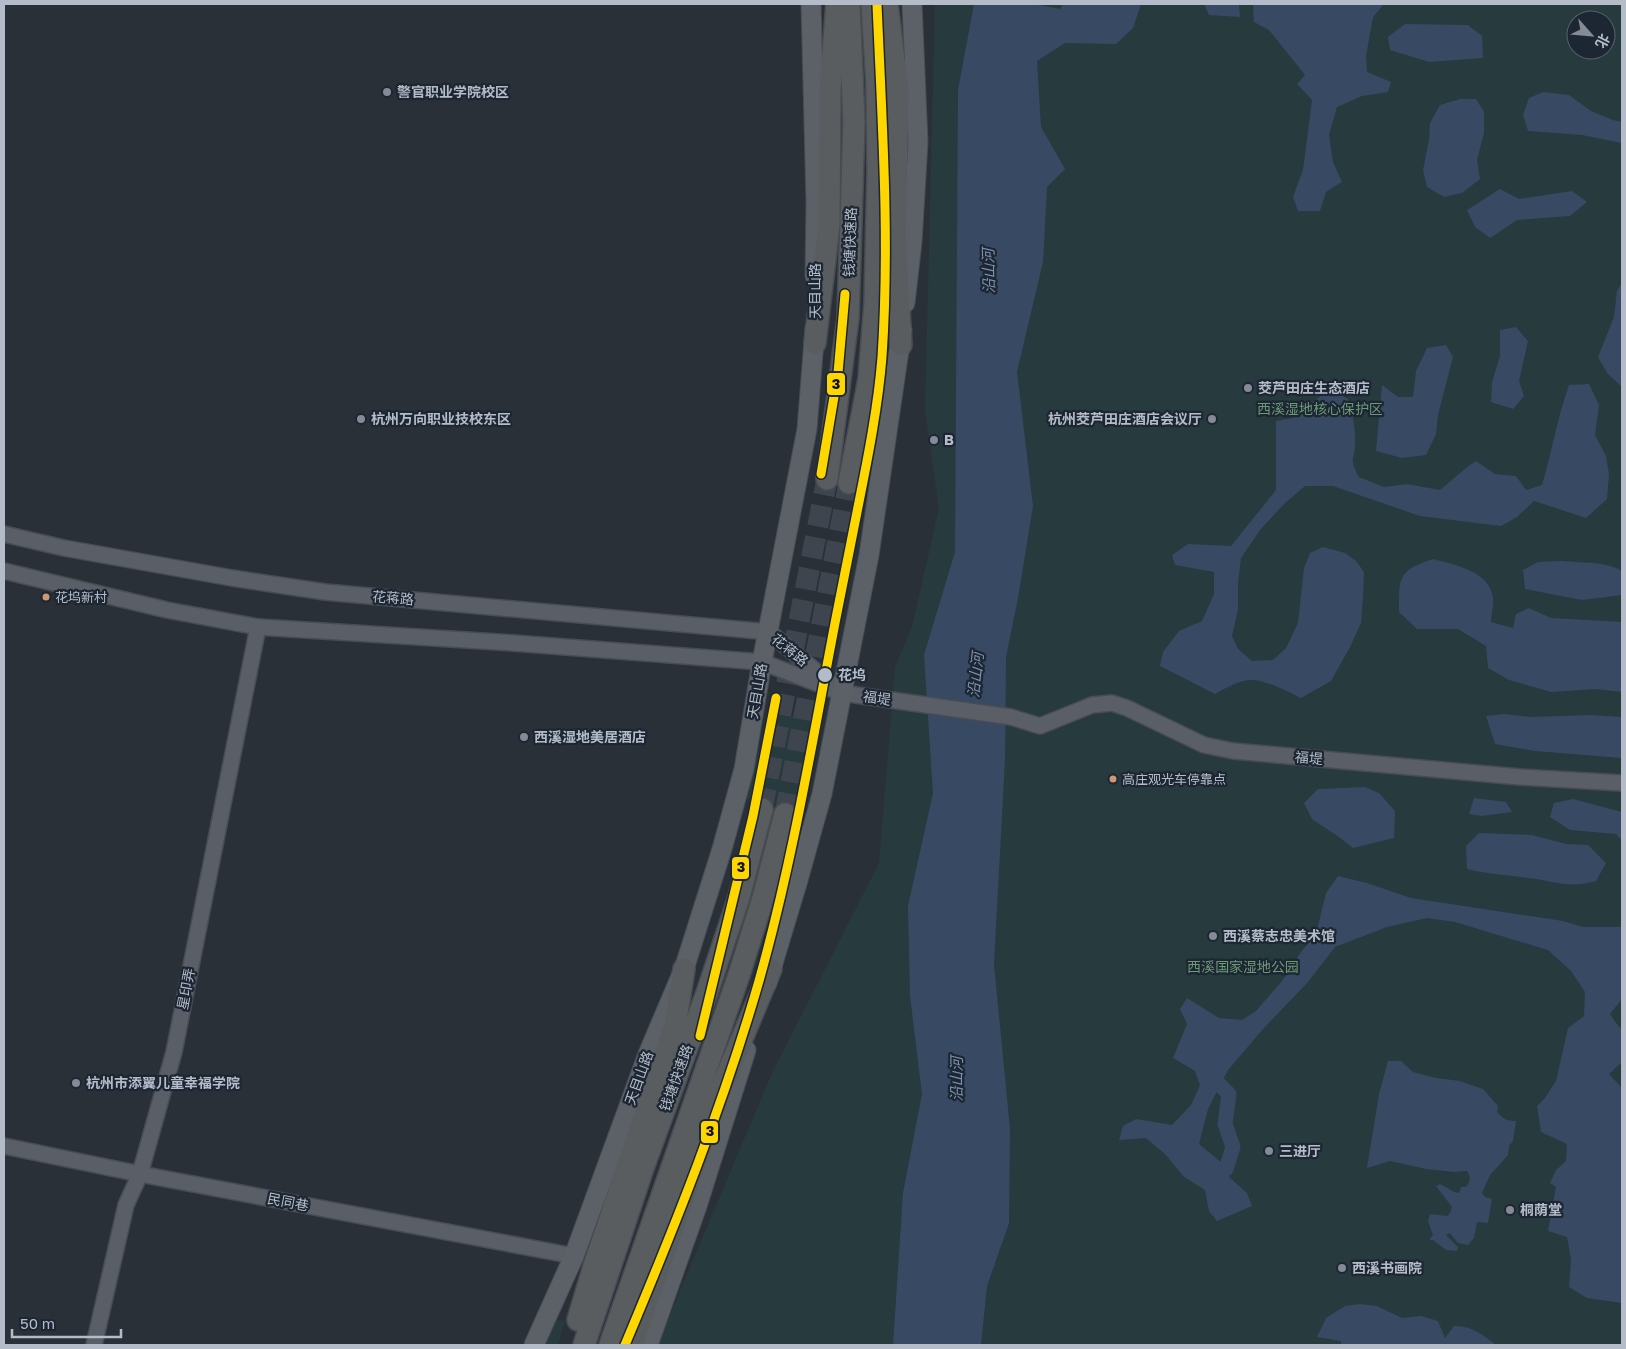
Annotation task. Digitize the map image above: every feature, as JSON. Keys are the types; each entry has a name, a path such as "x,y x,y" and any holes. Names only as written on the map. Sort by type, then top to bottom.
{"highway":[{"path":"815,343 829,225 830,90 837,4"},
{"name":"钱塘快速路","path":"827,479 848,318 854,122 849,4"},
{"name":"钱塘快速路","path":"849,483 868,379 875,303 878,172 872,4"},
{"path":"887,4 898,92 895,238 901,345"},
{"name":"钱塘快速路","path":"584,1345 643,1168 739,896 762,809"},
{"name":"钱塘快速路","path":"610,1345 739,975 763,898 785,814"},
{"path":"571,1345 595,1263 675,1026 684,969"},
{"path":"632,1345 721,1088 771,970"}],"main road":[{"name":"天目山路","path":"534,1345 574,1256 648,1054 684,969 722,849 744,770 762,662 807,429 815,343 816,202 811,4"},
{"path":"648,1345 697,1206 798,880 822,794 870,555 901,345 912,242 918,142 912,4"}],"street":[{"name":"花蒋路","path":"4,534 64,548 185,570 325,592 769,632 842,693"},
{"name":"花蒋路","path":"4,571 167,610 258,627 762,662 842,693"},
{"name":"星印弄","path":"94,1345 126,1205 140,1174 174,1052 258,627"},
{"name":"福堤","path":"842,693 1010,717 1040,726 1092,705 1112,703 1127,708 1204,744 1232,751 1520,778 1622,783"},
{"name":"民同巷","path":"4,1146 140,1174 574,1256"}],"green space":[{"name":"西溪国家湿地公园","path":"935,4 1622,4 1622,1345 657,1345 773,1071 879,863 895,667 912,627 939,508 925,410"},
{"path":"769,710 822,723 800,814 747,799"},
{"path":"557,1320 565,1321 558,1345 545,1345"}],"water":[{"name":"沿山河","path":"974,4 1034,4 1060,9 1063,4 1141,4 1133,28 1116,44 1065,43 1037,61 1041,127 1065,169 1047,187 1043,262 1017,372 1033,506 1006,657 1005,759 994,964 1010,1129 1009,1223 987,1286 981,1345 893,1345 903,1193 922,1094 910,996 908,906 933,793 924,655 955,552 958,90"},
{"path":"1204,4 1239,4 1240,17 1209,15"},
{"path":"1253,4 1384,4 1373,17 1366,56 1367,72 1391,82 1388,92 1362,96 1337,107 1329,135 1333,162 1342,182 1326,192 1320,211 1298,211 1293,197 1303,170 1312,100 1297,84 1305,75 1269,30 1254,22"},
{"path":"1405,24 1468,25 1482,36 1483,58 1429,62 1390,50 1388,37"},
{"path":"1543,92 1569,95 1591,111 1622,122 1622,143 1582,135 1528,131 1523,115 1529,98"},
{"path":"1460,99 1476,99 1484,112 1484,133 1477,160 1480,179 1462,193 1444,197 1427,187 1423,170 1429,140 1430,123 1440,105"},
{"path":"1500,189 1519,199 1572,191 1587,202 1570,216 1517,220 1490,238 1475,227 1467,210"},
{"path":"1622,283 1622,387 1608,374 1598,357 1614,317 1617,291"},
{"path":"1516,327 1528,341 1519,381 1524,396 1513,409 1491,402 1492,382 1500,356 1500,330"},
{"path":"1446,345 1453,357 1438,415 1436,434 1426,455 1402,458 1376,451 1382,385 1398,397 1413,397 1416,371 1427,348"},
{"path":"1589,384 1599,405 1595,435 1606,456 1609,474 1607,499 1586,518 1534,501 1517,517 1501,526 1420,516 1333,486 1305,486 1285,503 1260,530 1241,558 1238,609 1232,636 1238,649 1252,661 1273,660 1286,648 1298,623 1304,568 1310,553 1323,547 1345,553 1356,561 1364,572 1361,623 1331,681 1301,698 1270,684 1252,680 1237,683 1215,694 1160,666 1163,652 1179,631 1202,621 1214,594 1214,572 1175,565 1172,555 1188,544 1231,546 1276,490 1276,421 1292,418 1330,389 1348,399 1355,432 1353,462 1359,477 1384,487 1407,484 1440,490 1476,461 1495,474 1516,476 1526,490 1542,485 1569,385"},
{"path":"1433,559 1461,567 1478,575 1485,581 1493,598 1491,622 1513,628 1516,614 1529,608 1551,618 1622,622 1622,692 1595,689 1551,692 1509,680 1488,668 1486,646 1458,629 1417,629 1399,612 1399,590 1403,576 1407,572 1421,563"},
{"path":"1562,561 1601,564 1622,571 1622,595 1582,600 1525,589 1523,570 1538,562"},
{"path":"1504,714 1530,717 1591,715 1622,717 1622,758 1535,751 1495,744 1486,716"},
{"path":"1365,787 1379,793 1395,811 1394,838 1353,848 1312,819 1304,803 1318,789"},
{"path":"1474,798 1506,802 1512,812 1482,816 1469,814"},
{"path":"1573,799 1622,812 1622,840 1616,834 1570,830 1550,817 1554,803"},
{"path":"1479,833 1532,835 1566,844 1588,845 1606,863 1596,881 1577,884 1562,884 1467,869 1466,846"},
{"path":"1338,876 1367,883 1411,898 1563,921 1583,927 1622,927 1622,999 1610,1014 1619,1027 1622,1028 1622,1062 1609,1074 1622,1088 1622,1303 1587,1298 1569,1287 1571,1260 1567,1237 1548,1231 1556,1187 1550,1183 1556,1170 1566,1161 1567,1144 1541,1132 1537,1106 1545,1098 1556,1081 1568,1028 1584,1016 1585,992 1571,971 1548,950 1455,922 1427,918 1387,927 1335,947 1308,982 1264,1028 1228,1070 1208,1109 1199,1144 1222,1163 1230,1178 1247,1193 1252,1206 1217,1221 1209,1211 1205,1190 1183,1176 1166,1155 1146,1138 1119,1140 1123,1126 1136,1119 1172,1125 1191,1105 1200,1085 1195,1071 1173,1058 1187,1024 1180,1009 1187,998 1219,1018 1242,1020 1256,1011 1282,981 1301,952 1316,934 1326,893"},
{"path":"1388,1061 1401,1061 1413,1072 1436,1078 1460,1081 1483,1089 1498,1106 1497,1112 1499,1114 1510,1121 1516,1121 1513,1141 1509,1146 1508,1155 1490,1175 1482,1193 1485,1197 1492,1199 1488,1223 1477,1222 1474,1238 1468,1245 1458,1243 1450,1233 1446,1235 1458,1247 1457,1251 1446,1250 1433,1240 1429,1240 1433,1235 1428,1221 1430,1214 1447,1216 1452,1207 1436,1186 1440,1184 1459,1193 1461,1187 1466,1187 1470,1181 1467,1171 1455,1172 1426,1169 1390,1161 1367,1168 1379,1094"},
{"path":"1360,1304 1377,1306 1402,1318 1421,1316 1438,1321 1445,1338 1454,1326 1466,1327 1481,1334 1496,1345 1341,1345 1341,1341 1317,1337 1326,1318 1345,1306"}],"waterway":[{"path":"1220,1085 1229,1094 1225,1124 1233,1147 1226,1169"}],"tunnel":[{"path":"762,809 827,479"},
{"path":"785,814 849,483"}],"transit line":[{"name":"3","path":"625,1345 662,1256 714,1120 759,981 782,893 869,451 882,357 885,269 884,180 877,4"},
{"name":"3","path":"821,474 838,373 845,294"},
{"name":"3","path":"700,1036 753,816 776,698"}],"place":[{"name":"警官职业学院校区","path":"387,92"},
{"name":"茭芦田庄生态酒店","path":"1248,388"},
{"name":"杭州万向职业技校东区","path":"361,419"},
{"name":"杭州茭芦田庄酒店会议厅","path":"1212,419"},
{"name":"B","path":"934,440"},
{"name":"花坞新村","path":"46,597"},
{"name":"花坞","path":"825,675"},
{"name":"西溪湿地美居酒店","path":"524,737"},
{"name":"高庄观光车停靠点","path":"1113,779"},
{"name":"西溪蔡志忠美术馆","path":"1213,936"},
{"name":"杭州市添翼儿童幸福学院","path":"76,1083"},
{"name":"三进厅","path":"1269,1151"},
{"name":"桐荫堂","path":"1510,1210"},
{"name":"西溪书画院","path":"1342,1268"}],"park label":[{"name":"西溪湿地核心保护区","path":"1320,409"}]}
